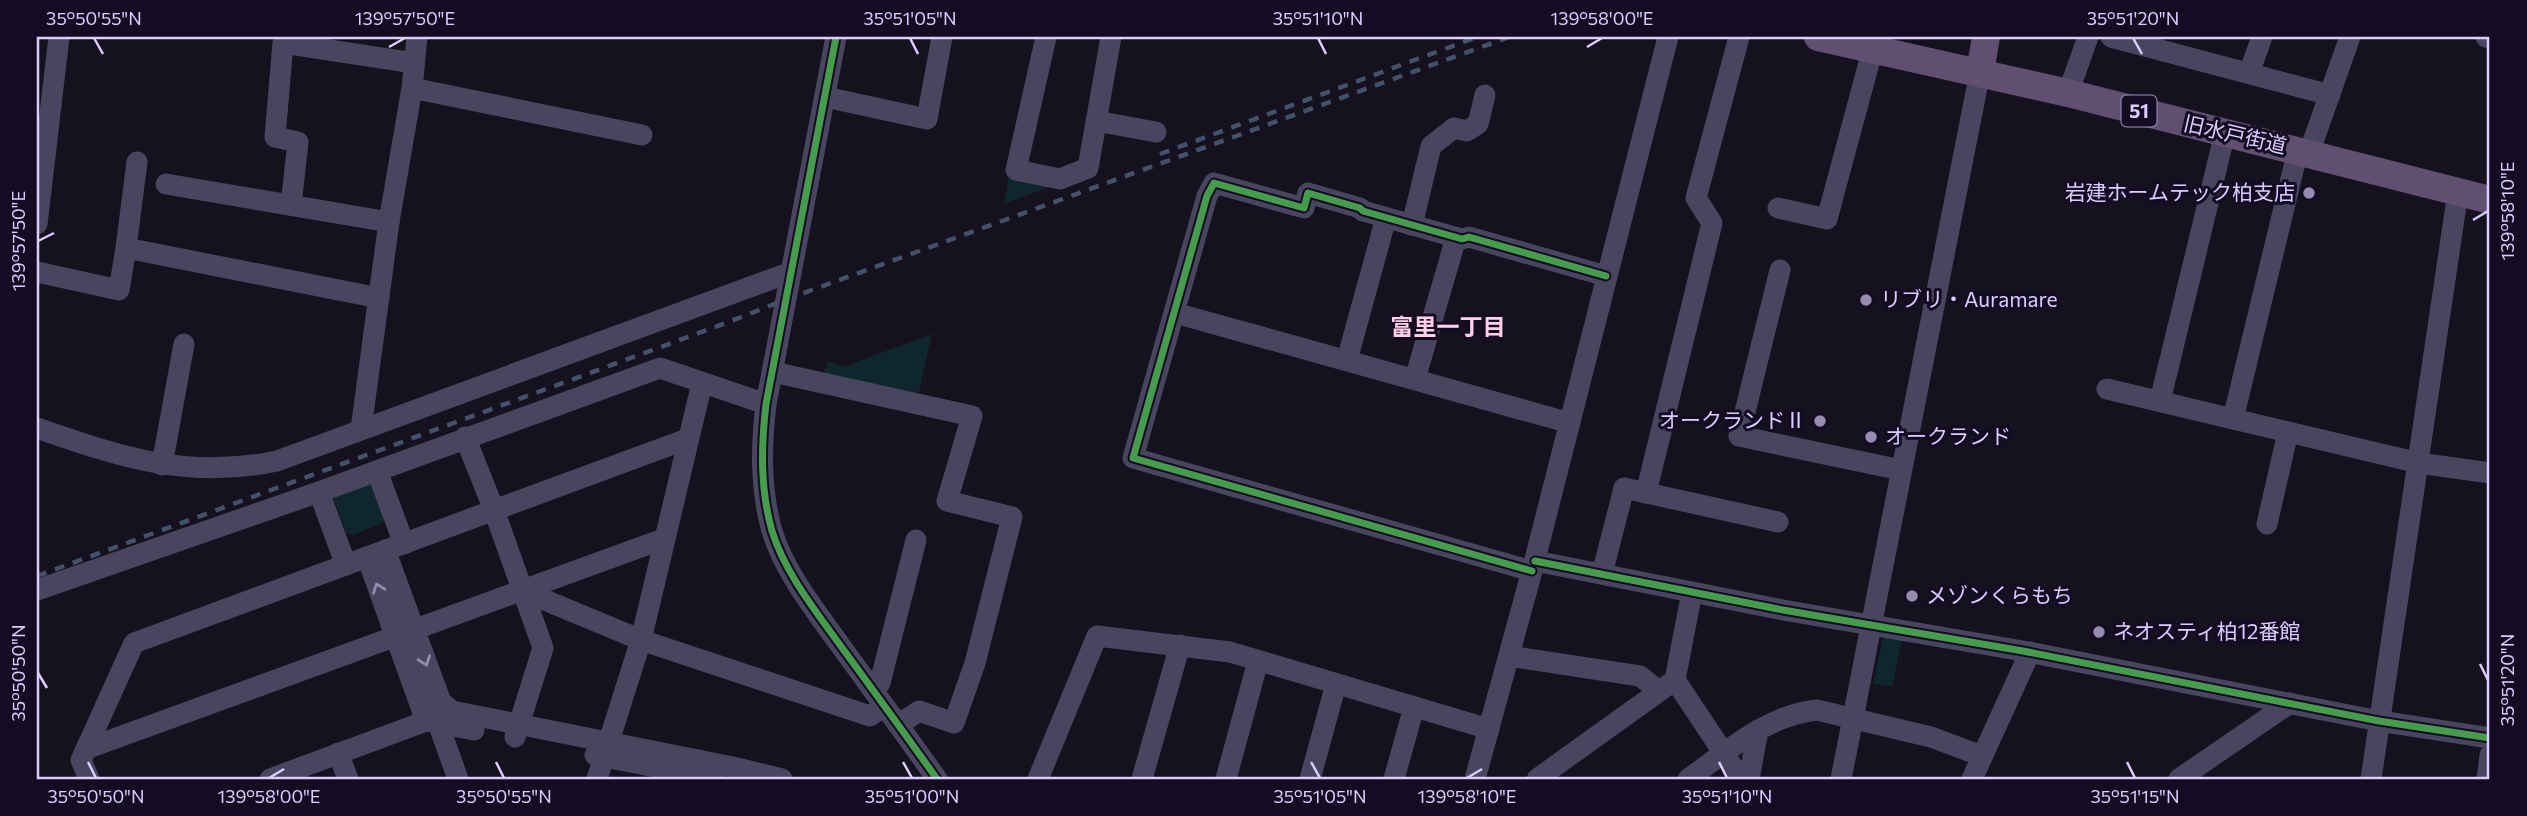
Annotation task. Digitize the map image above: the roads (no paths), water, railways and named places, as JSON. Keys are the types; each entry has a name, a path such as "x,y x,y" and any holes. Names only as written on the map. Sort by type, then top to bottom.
{"main road":[{"name":"旧水戸街道","path":"1818,37 2068,93 2490,200"},
{"path":"1980,72 1986,37"}],"street":[{"path":"37,224 46,63 59,37"},
{"path":"361,429 417,37"},
{"path":"836,37 766,404 762,439 766,505 783,559 799,585 937,779"},
{"path":"825,97 927,119 942,37"},
{"path":"1046,37 1016,170 1060,179 1088,169 1111,37"},
{"path":"1475,779 1533,566 1668,37"},
{"path":"1646,493 1712,223 1696,198 1739,37"},
{"path":"2068,93 2088,37"},
{"path":"2111,37 2171,45 2249,73 2330,95"},
{"path":"2249,73 2262,37"},
{"path":"2233,419 2303,151 2330,95 2350,37"},
{"path":"291,205 298,142 275,136 283,43 295,41 414,63"},
{"path":"1778,208 1827,219 1873,48"},
{"path":"1841,779 1980,72"},
{"path":"411,88 642,135"},
{"path":"1412,225 1431,146 1454,128 1467,131 1478,124 1485,95"},
{"path":"1096,121 1156,132"},
{"path":"2160,401 2225,133"},
{"path":"37,272 119,290 136,162"},
{"path":"1606,276 1469,237 1456,238 1308,193 1304,208 1214,183 1207,196 1133,458 1533,566 1602,574 2030,652 2379,721 2490,738"},
{"path":"166,184 389,222"},
{"path":"2371,779 2458,192"},
{"path":"1347,360 1386,218"},
{"path":"1415,379 1456,238"},
{"path":"126,248 379,298"},
{"path":"1780,270 1739,436 1901,470"},
{"path":"37,428 139,461 201,468 255,466 277,461 791,272"},
{"path":"1175,313 1570,423"},
{"path":"162,465 184,344"},
{"path":"37,590 319,492 660,368 766,404"},
{"path":"773,372 972,416 947,501 1012,517 975,663 954,723 919,711 898,725"},
{"path":"597,779 641,640 702,383"},
{"path":"2107,388 2418,463 2490,473"},
{"path":"2267,524 2288,432"},
{"path":"465,437 543,648 517,732"},
{"path":"89,779 81,760 134,643 687,439"},
{"path":"377,471 385,551 405,634 441,702 439,718 458,779"},
{"path":"1602,574 1624,488 1778,522"},
{"path":"319,492 346,565"},
{"path":"86,749 663,539"},
{"path":"523,591 641,640 870,716 878,697 916,540"},
{"path":"1537,779 1667,685 1692,592"},
{"path":"1038,779 1097,636 1230,652 1489,729"},
{"path":"1142,779 1180,645"},
{"path":"1972,779 2030,652"},
{"path":"1509,656 1640,676 1667,685 1724,754 1741,779"},
{"path":"1226,779 1258,661"},
{"path":"1310,779 1336,684"},
{"path":"2179,779 2290,703"},
{"path":"1394,779 1414,707"},
{"path":"1688,779 1758,730 1781,718 1817,709 1931,737 1982,756"},
{"path":"270,779 439,718 727,775 782,779"},
{"path":"1749,779 1758,730"},
{"path":"338,753 348,779"},
{"path":"2487,779 2490,755"}],"railway":[{"path":"1160,154 1477,37"},
{"path":"37,576 787,299 1509,37"}],"place":[{"name":"岩建ホームテック柏支店","path":"2309,193"},
{"name":"リブリ・Auramare","path":"1866,300"},
{"name":"オークランドⅡ","path":"1820,421"},
{"name":"オークランド","path":"1871,437"},
{"name":"メゾンくらもち","path":"1912,596"},
{"name":"ネオスティ柏12番館","path":"2099,632"}],"district":[{"name":"富里一丁目","path":"1448,327"}]}
